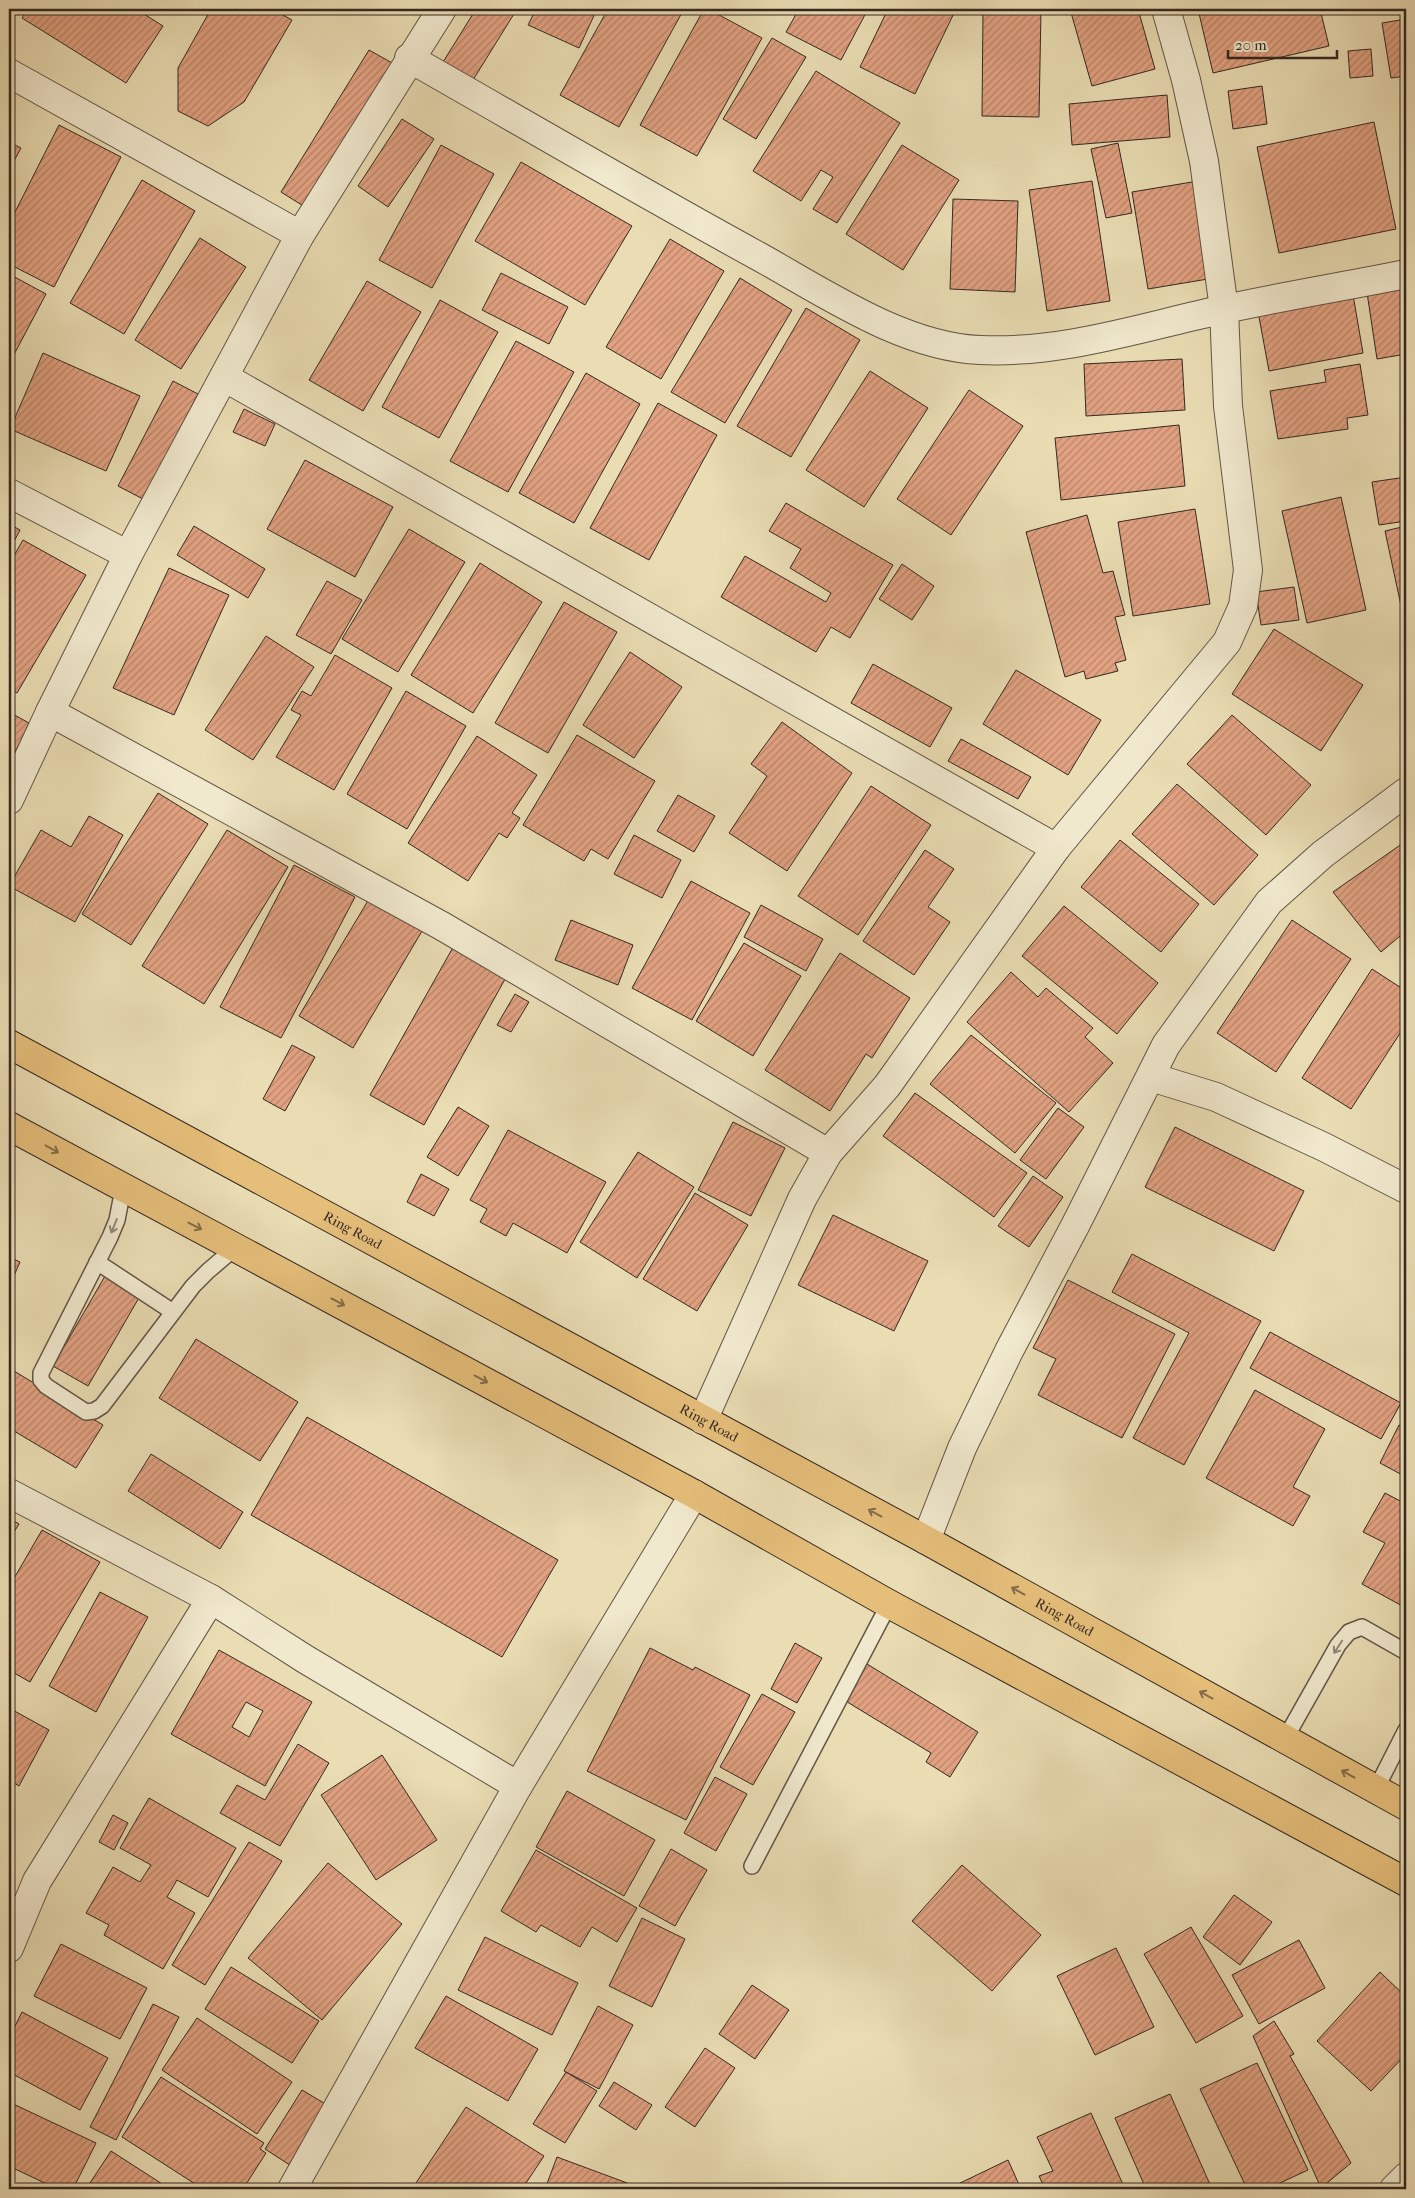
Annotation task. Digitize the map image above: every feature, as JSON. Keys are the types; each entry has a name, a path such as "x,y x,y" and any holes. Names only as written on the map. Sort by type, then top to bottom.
{"main road":[{"name":"Ring Road","path":"9,1044 926,1540 1406,1806"},
{"path":"9,1126 123,1189 236,1247 694,1494 889,1604 1406,1882"}],"street":[{"path":"9,800 50,712 128,555 300,235 442,9"},
{"path":"703,1420 802,1199 828,1153 887,1086 1056,848 1228,642 1243,606 1248,570 1228,406 1224,309 1204,161 1186,80 1166,9"},
{"path":"410,58 728,240 834,298 907,334 933,342 978,350 1027,350 1116,335 1224,309 1406,274"},
{"path":"9,73 300,235"},
{"path":"224,377 1056,848"},
{"path":"9,493 128,555"},
{"path":"50,712 442,926 828,1153"},
{"path":"926,1540 962,1448 1166,1045 1269,902 1323,854 1406,792"},
{"path":"1151,1077 1216,1097 1324,1147 1406,1189"},
{"path":"9,1493 211,1598 305,1659 518,1786"},
{"path":"292,2189 518,1786 694,1494"},
{"path":"9,1948 37,1881 211,1598"},
{"path":"1394,2189 1406,2177"}],"lane":[{"path":"123,1189 117,1220 41,1373 41,1380 46,1386 86,1412 94,1412 102,1406 173,1312 208,1271 236,1247"},
{"path":"97,1262 173,1312"},
{"path":"752,1866 889,1604"},
{"path":"1285,1739 1338,1646 1349,1632 1362,1627 1406,1652"},
{"path":"1376,1789 1406,1730"}],"building":[{"path":"28,9 136,9 163,26 126,83 22,18"},
{"path":"211,9 272,9 292,20 244,102 208,126 178,111 178,68"},
{"path":"476,9 517,9 473,80 443,62"},
{"path":"536,9 597,9 579,48 528,25"},
{"path":"608,9 684,9 619,127 560,95"},
{"path":"704,9 708,9 762,38 697,156 640,125"},
{"path":"799,9 868,9 841,60 786,32"},
{"path":"888,9 956,9 915,94 860,67"},
{"path":"983,9 1041,9 1039,117 982,116"},
{"path":"1070,9 1138,9 1155,69 1092,86"},
{"path":"1198,9 1320,9 1329,46 1213,73"},
{"path":"1406,19 1406,76 1391,78 1382,23"},
{"path":"772,38 806,57 756,139 723,119"},
{"path":"1371,49 1373,76 1350,78 1348,51"},
{"path":"369,50 394,64 305,207 281,192"},
{"path":"816,71 900,123 837,223 813,209 833,177 821,170 801,201 753,171"},
{"path":"1262,86 1267,124 1233,129 1228,91"},
{"path":"1167,95 1170,137 1072,145 1069,104"},
{"path":"402,119 434,139 388,207 358,186"},
{"path":"1374,122 1396,229 1279,253 1257,147"},
{"path":"59,125 121,157 54,287 9,264 9,224"},
{"path":"9,142 21,148 9,170"},
{"path":"1118,143 1132,213 1106,218 1091,149"},
{"path":"441,145 494,174 432,288 379,260"},
{"path":"902,145 959,180 903,270 846,234"},
{"path":"521,162 632,226 585,305 475,241"},
{"path":"142,180 195,211 124,334 70,303"},
{"path":"1092,181 1110,301 1047,311 1029,190"},
{"path":"1198,181 1214,278 1148,289 1132,192"},
{"path":"953,199 1018,201 1015,292 950,289"},
{"path":"200,238 246,267 181,369 135,340"},
{"path":"670,239 724,271 661,379 606,347"},
{"path":"501,273 568,307 549,344 482,310"},
{"path":"9,274 46,294 9,364"},
{"path":"740,278 792,310 725,423 671,392"},
{"path":"1406,280 1406,354 1377,359 1366,286"},
{"path":"367,281 421,312 363,411 309,380"},
{"path":"1352,289 1363,353 1269,371 1257,306"},
{"path":"440,300 498,332 439,438 382,407"},
{"path":"806,308 860,340 791,457 737,426"},
{"path":"516,341 574,372 508,492 450,461"},
{"path":"43,353 140,396 106,471 10,429"},
{"path":"1182,359 1185,410 1086,416 1084,364"},
{"path":"1360,364 1368,415 1347,418 1348,429 1278,439 1270,391 1326,382 1324,370"},
{"path":"870,371 928,408 864,507 806,470"},
{"path":"586,373 640,404 574,523 519,493"},
{"path":"173,381 198,394 143,499 118,486"},
{"path":"969,390 1023,426 951,535 897,499"},
{"path":"658,403 717,435 649,560 590,528"},
{"path":"244,409 275,424 265,446 233,432"},
{"path":"1179,425 1185,486 1061,500 1055,438"},
{"path":"305,460 393,507 355,577 267,529"},
{"path":"1406,477 1406,521 1379,525 1372,482"},
{"path":"1341,497 1366,610 1307,623 1282,511"},
{"path":"786,503 893,565 850,638 831,627 816,652 721,597 745,556 826,602 831,593 790,568 801,549 769,531"},
{"path":"1195,509 1210,604 1133,616 1118,522"},
{"path":"1087,515 1103,573 1113,571 1125,615 1115,617 1126,660 1115,663 1118,671 1086,679 1084,671 1065,677 1026,532"},
{"path":"9,524 20,530 9,551"},
{"path":"194,526 265,569 248,598 177,555"},
{"path":"1406,526 1406,629 1385,531"},
{"path":"409,529 465,562 398,672 342,639"},
{"path":"23,540 86,575 17,693 9,689 9,564"},
{"path":"480,563 542,602 473,713 411,675"},
{"path":"902,564 934,586 912,620 879,599"},
{"path":"169,568 229,595 174,715 113,688"},
{"path":"327,581 362,600 331,654 296,635"},
{"path":"1294,587 1299,620 1261,625 1256,592"},
{"path":"564,602 617,632 548,753 495,723"},
{"path":"1274,629 1363,685 1321,751 1232,694"},
{"path":"266,636 314,667 253,760 205,730"},
{"path":"630,652 682,687 634,758 583,725"},
{"path":"335,655 392,688 334,790 276,757 301,715 291,710 302,691 311,696"},
{"path":"873,664 952,708 930,747 851,703"},
{"path":"1016,670 1101,720 1068,775 983,724"},
{"path":"406,691 466,726 407,829 347,794"},
{"path":"9,712 29,723 9,766"},
{"path":"1232,715 1311,785 1266,835 1187,764"},
{"path":"782,722 852,773 787,871 729,833 767,776 751,764"},
{"path":"577,735 655,781 608,859 591,849 584,861 523,825"},
{"path":"477,736 537,775 512,813 520,818 507,838 499,833 468,881 408,843"},
{"path":"961,739 1031,777 1018,799 948,761"},
{"path":"1177,784 1258,855 1214,905 1132,834"},
{"path":"871,786 931,825 858,935 798,896"},
{"path":"158,793 208,824 131,945 82,914"},
{"path":"678,795 715,816 694,852 657,831"},
{"path":"89,816 123,835 75,922 9,886 41,830 71,847"},
{"path":"227,830 288,867 204,1004 142,966"},
{"path":"634,835 681,860 662,898 614,874"},
{"path":"1120,840 1199,904 1161,952 1081,887"},
{"path":"1406,841 1406,931 1381,952 1333,892"},
{"path":"925,850 954,869 928,907 950,922 914,975 863,941"},
{"path":"294,865 355,897 281,1038 220,1007"},
{"path":"691,881 750,913 692,1020 632,988"},
{"path":"369,899 422,931 353,1048 299,1016"},
{"path":"761,905 823,939 806,971 744,937"},
{"path":"1064,906 1158,983 1117,1034 1022,956"},
{"path":"571,920 633,945 618,985 555,960"},
{"path":"1292,920 1351,959 1276,1072 1217,1033"},
{"path":"456,942 509,972 424,1125 370,1095"},
{"path":"744,943 801,976 753,1056 696,1021"},
{"path":"840,953 910,998 872,1058 866,1054 830,1111 765,1070"},
{"path":"1372,969 1406,991 1406,1024 1351,1109 1302,1078"},
{"path":"1011,972 1038,997 1046,988 1093,1028 1085,1037 1113,1063 1069,1112 967,1022"},
{"path":"515,994 529,1002 511,1032 497,1025"},
{"path":"971,1035 1056,1103 1015,1153 930,1084"},
{"path":"292,1045 315,1057 285,1111 263,1099"},
{"path":"915,1093 1027,1173 994,1217 883,1136"},
{"path":"458,1107 489,1126 458,1176 427,1157"},
{"path":"1058,1108 1084,1127 1046,1179 1020,1160"},
{"path":"733,1122 785,1148 751,1216 698,1190"},
{"path":"1175,1127 1304,1191 1274,1251 1145,1187"},
{"path":"508,1130 606,1182 567,1253 513,1223 506,1236 480,1222 487,1209 470,1200"},
{"path":"638,1152 694,1187 637,1278 580,1242"},
{"path":"421,1174 449,1189 434,1216 407,1202"},
{"path":"1033,1176 1063,1197 1029,1247 998,1226"},
{"path":"695,1193 748,1225 697,1311 643,1279"},
{"path":"833,1215 928,1261 894,1331 798,1285"},
{"path":"1132,1254 1261,1321 1184,1465 1133,1438 1189,1333 1112,1292"},
{"path":"9,1257 20,1262 9,1287"},
{"path":"105,1276 140,1296 88,1386 53,1366"},
{"path":"1068,1280 1175,1334 1122,1438 1038,1395 1056,1359 1033,1348"},
{"path":"1270,1332 1401,1403 1381,1439 1250,1368"},
{"path":"196,1339 298,1402 260,1461 159,1398"},
{"path":"9,1368 103,1425 76,1468 9,1428"},
{"path":"1255,1390 1325,1429 1293,1487 1310,1496 1293,1526 1206,1478"},
{"path":"307,1417 558,1560 502,1657 251,1515"},
{"path":"1399,1425 1406,1428 1406,1477 1380,1463"},
{"path":"151,1454 243,1512 220,1549 128,1491"},
{"path":"1385,1493 1406,1504 1406,1608 1362,1584 1385,1543 1363,1532"},
{"path":"9,1518 19,1524 9,1540"},
{"path":"42,1530 100,1562 30,1682 9,1670 9,1587"},
{"path":"100,1592 148,1617 96,1712 49,1686"},
{"path":"795,1643 822,1658 797,1703 771,1689"},
{"path":"650,1648 693,1670 695,1667 750,1695 686,1820 587,1771"},
{"path":"219,1650 312,1702 265,1786 171,1734","holes":["246,1702 263,1711 249,1737 232,1727"]},
{"path":"867,1664 978,1732 950,1777 926,1762 931,1753 844,1700"},
{"path":"762,1694 795,1712 753,1785 720,1767"},
{"path":"9,1708 49,1730 19,1786 9,1780"},
{"path":"298,1744 329,1763 280,1846 220,1813 237,1785 265,1800"},
{"path":"382,1755 437,1840 376,1880 321,1795"},
{"path":"715,1777 747,1794 716,1851 684,1833"},
{"path":"567,1791 655,1840 624,1896 536,1847"},
{"path":"149,1798 236,1848 208,1897 177,1880 167,1897 195,1913 163,1969 104,1935 109,1925 86,1913 113,1867 140,1882 151,1865 120,1848"},
{"path":"113,1815 128,1823 114,1850 99,1842"},
{"path":"249,1842 282,1861 205,1985 172,1965"},
{"path":"671,1849 707,1870 675,1926 639,1906"},
{"path":"536,1850 637,1908 617,1942 592,1927 580,1947 541,1925 536,1932 501,1911"},
{"path":"328,1863 402,1924 322,2020 248,1958"},
{"path":"962,1865 1041,1935 992,1991 912,1921"},
{"path":"1234,1895 1272,1922 1240,1965 1203,1937"},
{"path":"642,1918 685,1939 652,2007 609,1986"},
{"path":"1191,1927 1243,2016 1196,2043 1144,1954"},
{"path":"485,1937 578,1983 552,2035 458,1990"},
{"path":"1299,1940 1325,1988 1259,2024 1232,1975"},
{"path":"61,1944 147,1988 120,2039 34,1996"},
{"path":"1116,1948 1154,2027 1095,2055 1057,1976"},
{"path":"231,1967 319,2021 292,2063 205,2009"},
{"path":"1380,1972 1406,1997 1406,2054 1371,2091 1317,2041"},
{"path":"752,1985 789,2010 755,2059 719,2034"},
{"path":"446,1996 538,2049 508,2101 415,2048"},
{"path":"153,2004 179,2017 116,2140 90,2127"},
{"path":"598,2006 633,2025 599,2089 564,2071"},
{"path":"22,2012 108,2058 80,2110 9,2072 9,2038"},
{"path":"197,2018 292,2082 257,2134 162,2070"},
{"path":"1274,2021 1294,2054 1290,2056 1351,2163 1321,2188 1253,2036"},
{"path":"705,2048 735,2068 695,2127 665,2107"},
{"path":"1257,2063 1308,2170 1267,2189 1247,2189 1200,2089"},
{"path":"566,2072 597,2091 565,2143 533,2124"},
{"path":"161,2077 264,2143 260,2149 266,2153 243,2189 203,2189 122,2137"},
{"path":"614,2082 652,2105 636,2130 599,2106"},
{"path":"302,2090 334,2109 296,2169 265,2149"},
{"path":"1170,2094 1212,2189 1146,2189 1115,2118"},
{"path":"9,2102 96,2143 73,2189 57,2189 9,2166"},
{"path":"466,2107 544,2156 522,2189 412,2189"},
{"path":"1091,2113 1125,2189 1045,2189 1039,2176 1053,2171 1037,2137"},
{"path":"111,2151 170,2189 86,2189"},
{"path":"557,2157 638,2187 637,2189 545,2189"},
{"path":"1008,2160 1021,2189 958,2189 956,2185"}]}
